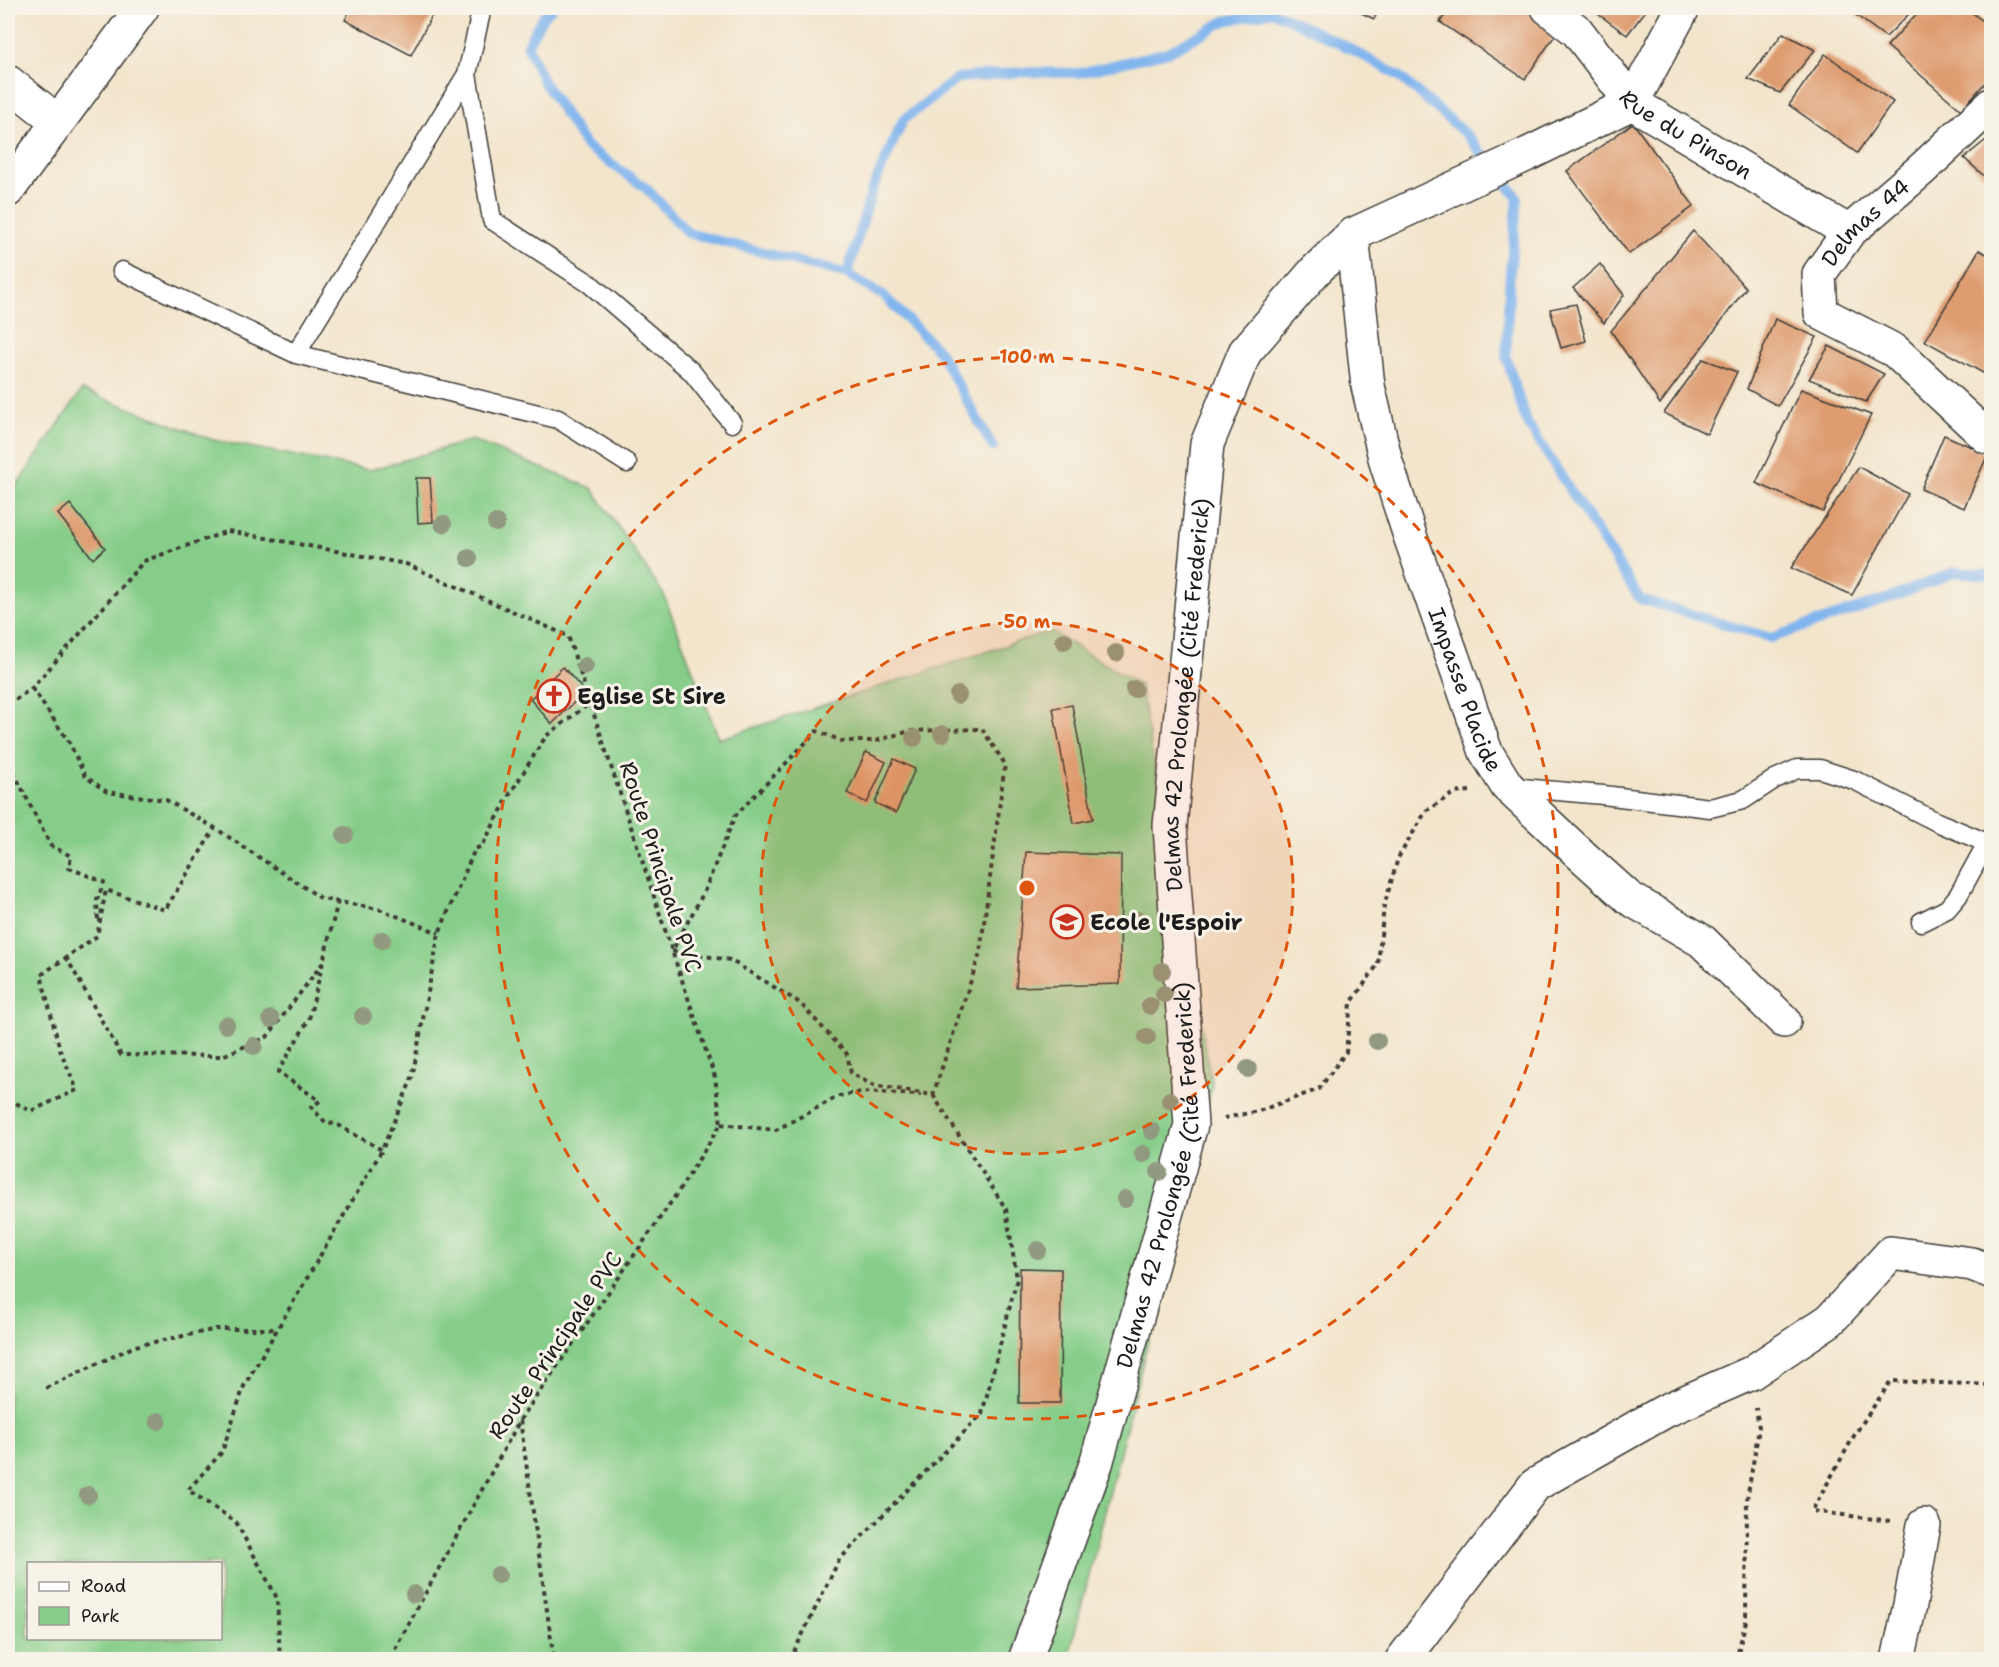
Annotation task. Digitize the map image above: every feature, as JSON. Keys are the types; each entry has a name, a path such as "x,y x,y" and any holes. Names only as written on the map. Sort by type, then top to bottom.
{"street":[{"path":"8,190 142,8"},
{"name":"Rue du Pinson","path":"1548,8 1577,32 1632,103 1849,232"},
{"path":"1632,103 1683,8"},
{"path":"8,82 57,121"},
{"name":"Delmas 42 Prolongée (Cité Frederick)","path":"1025,1659 1096,1464 1191,1125 1170,826 1207,444 1245,352 1315,271 1352,236 1632,103"},
{"name":"Delmas 44","path":"1987,436 1895,351 1821,313 1819,274 1849,232 1921,170 1992,104"},
{"name":"Impasse Placide","path":"1352,236 1368,386 1386,462 1486,752 1507,786 1629,898 1702,941 1784,1021"},
{"path":"1402,1659 1535,1485 1665,1411 1751,1373 1830,1320 1891,1253 1972,1264 1992,1272"},
{"path":"1898,1659 1924,1525"}],"lane":[{"path":"296,354 467,74 482,8"},
{"path":"467,74 492,220 590,284 691,371 732,423"},
{"path":"122,271 296,354 558,419 627,463"},
{"path":"1507,786 1710,808 1743,800 1775,779 1797,769 1820,769 1854,780 1937,822 1989,845 1958,896 1947,909 1920,922"}],"path":[{"name":"Route Principale PVC","path":"8,705 32,688 144,561 228,531 406,564 568,636 715,1077 721,1124 678,1192 520,1420 389,1659"},
{"path":"32,688 69,742 86,776 107,792 166,801 215,828 322,899 379,909 439,933"},
{"path":"280,1659 277,1598 236,1522 188,1490 222,1452 244,1386 382,1150 412,1078 439,933 475,849 482,846 510,794 546,736 590,704"},
{"path":"790,1659 839,1560 982,1414 1017,1279 1006,1209 933,1095 872,1085 851,1073 847,1054 800,1003 730,960 672,951 704,892 735,816 817,731 842,741 875,741 910,730 982,729 1005,764 980,953 933,1095"},
{"path":"8,755 14,773 51,846 71,856 69,868 104,882 97,900 98,931"},
{"path":"1191,1125 1259,1111 1319,1089 1346,1052 1351,1003 1378,964 1384,906 1398,858 1426,811 1454,793 1507,786"},
{"path":"8,1099 30,1111 77,1090 60,1050 41,975 97,936 106,890 165,910 215,828"},
{"path":"338,901 309,1019 278,1072 320,1101 312,1107 326,1123 336,1124 382,1150"},
{"path":"66,957 121,1054 222,1056 267,1037 322,964"},
{"path":"721,1124 776,1130 839,1096 862,1092 933,1095"},
{"path":"46,1388 135,1346 217,1329 276,1329"},
{"path":"1736,1659 1746,1621 1747,1499 1759,1428 1751,1373"},
{"path":"1924,1525 1812,1511 1855,1434 1891,1381 1992,1385"},
{"name":"Route Principale PVC","path":"520,1420 554,1659"}],"green space":[{"path":"82,390 213,440 370,470 472,440 592,488 664,595 719,739 1050,631 1140,685 1212,1086 1068,1659 8,1660 8,498"}],"building":[{"path":"351,8 436,8 411,55 345,20"},
{"path":"1351,8 1380,8 1374,19"},
{"path":"1450,8 1524,8 1558,31 1525,79 1440,22"},
{"path":"1590,8 1648,8 1627,35"},
{"path":"1846,8 1915,8 1886,37"},
{"path":"1922,8 1966,8 1992,28 1992,75 1961,110 1887,46"},
{"path":"1783,33 1815,50 1780,93 1748,79"},
{"path":"1825,54 1893,102 1857,153 1789,105"},
{"path":"1633,123 1694,206 1629,254 1567,171"},
{"path":"1992,135 1992,183 1964,158"},
{"path":"1693,231 1746,288 1660,404 1611,331"},
{"path":"1979,250 1992,257 1992,378 1925,341"},
{"path":"1600,264 1624,295 1604,323 1573,288"},
{"path":"1576,304 1586,341 1561,348 1550,309"},
{"path":"1775,319 1817,337 1778,406 1747,389"},
{"path":"1829,346 1884,374 1866,402 1809,379"},
{"path":"1703,359 1737,372 1707,434 1664,413"},
{"path":"1801,389 1871,415 1823,512 1756,483"},
{"path":"1944,435 1988,454 1964,508 1921,489"},
{"path":"1859,467 1908,494 1852,595 1791,568"},
{"path":"416,478 430,478 433,522 418,523"},
{"path":"70,504 105,548 93,559 58,514"},
{"path":"563,667 585,692 552,724 530,699"},
{"path":"1072,705 1093,819 1074,823 1053,708"},
{"path":"866,752 886,762 867,803 847,793"},
{"path":"894,759 915,769 896,813 875,803"},
{"path":"1026,852 1121,855 1120,984 1016,987"},
{"path":"1020,1268 1061,1269 1060,1403 1019,1403"}],"waterway":[{"path":"552,8 543,16 527,45 543,81 586,146 646,188 688,233 847,274 885,297 939,351 993,447"},
{"path":"847,274 872,190 903,120 958,78 1022,72 1079,73 1168,52 1225,21 1272,11 1349,48 1399,76 1467,135 1518,198 1510,272 1506,357 1526,421 1640,599 1771,638 1895,596 1955,572 1992,575"}],"place":[{"name":"Eglise St Sire","path":"554,696"},
{"name":"Ecole l'Espoir","path":"1067,922"}]}
